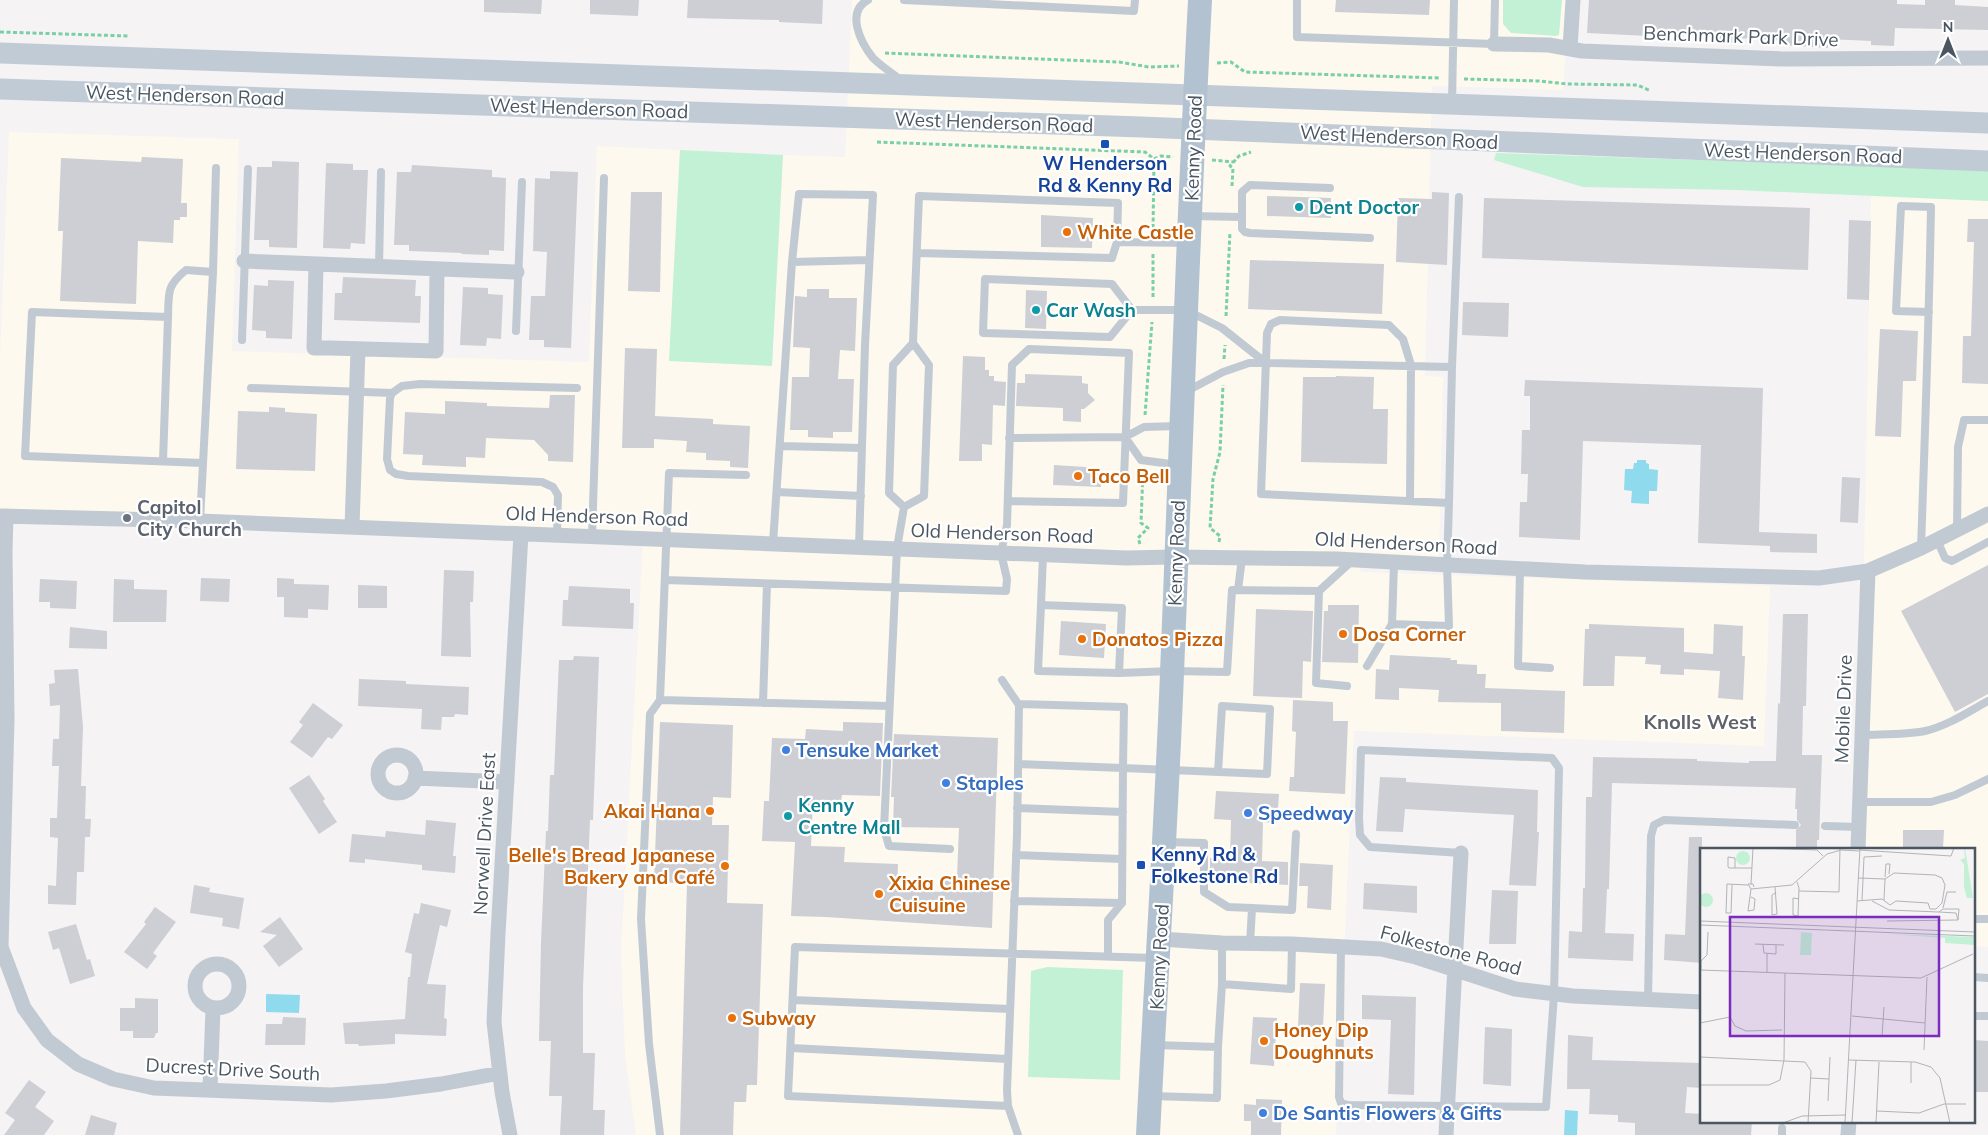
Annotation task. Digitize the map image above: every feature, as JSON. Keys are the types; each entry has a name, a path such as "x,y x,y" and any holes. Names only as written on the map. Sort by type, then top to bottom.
{"main road":[{"name":"Kenny Road","path":"1148,1135 1160,949 1172,671 1178,465 1200,0"},
{"name":"West Henderson Road","path":"0,53 1988,123"},
{"name":"West Henderson Road","path":"0,88 1194,129 1988,161"}],"street":[{"path":"1570,48 1573,0"},
{"name":"Benchmark Park Drive","path":"1494,44 1532,44 1582,51 1783,59 1988,58"},
{"path":"244,261 517,272"},
{"path":"316,264 314,348 436,351 437,269"},
{"path":"352,527 358,349"},
{"name":"Old Henderson Road","path":"3,516 200,521 1043,555 1353,560 1585,572 1819,578 1868,571 1921,548 1988,514"},
{"path":"0,947 7,719 3,516"},
{"name":"Norwell Drive East","path":"510,1135 494,1022 521,534"},
{"name":"Mobile Drive","path":"1858,848 1868,571"},
{"path":"415,778 507,782"},
{"path":"1446,1135 1461,853"},
{"name":"Folkestone Road","path":"1160,949 1222,943 1341,946 1394,952 1515,988 1554,995 1700,1002"},
{"name":"Ducrest Drive South","path":"0,947 24,1008 48,1040 78,1064 113,1079 154,1088 331,1095 386,1091 440,1084 500,1073"},
{"path":"210,1090 213,1008"},
{"path":"1848,1135 1849,1122"}],"lane":[{"path":"868,0 860,5 856,24 858,32 874,58 907,84"},
{"path":"904,0 1134,11 1135,0"},
{"path":"1085,0 1085,9"},
{"path":"1297,0 1297,37 1453,44 1494,44 1495,0"},
{"path":"1452,104 1454,0"},
{"path":"200,521 213,272 216,168"},
{"path":"242,340 248,169"},
{"path":"379,266 381,172"},
{"path":"592,536 604,178"},
{"path":"516,331 522,182"},
{"path":"1330,188 1250,185 1242,192 1242,229 1250,233 1370,238"},
{"path":"773,543 792,262 799,194 872,195 859,547"},
{"path":"904,507 890,493 894,365 913,343 919,196 1118,203 1117,242 1112,258 917,253"},
{"path":"1392,624 1449,626 1447,565 1448,503 1459,197"},
{"path":"1921,548 1929,312 1931,207 1901,206 1896,311 1929,312"},
{"path":"1190,216 1242,217"},
{"path":"1117,242 1189,243"},
{"path":"792,262 869,260"},
{"path":"162,462 171,284 186,270 213,272"},
{"path":"985,279 1112,284 1132,310 1110,337 983,333 985,279"},
{"path":"1132,310 1186,310 1222,328 1266,363"},
{"path":"168,317 32,312 25,456 202,463"},
{"path":"1410,501 1411,365 1403,339 1389,325 1280,320 1271,324 1267,333 1261,494 1448,503"},
{"path":"904,507 924,496 929,365 913,343"},
{"path":"665,580 1006,592 1007,579 1001,553 1007,525 1012,365 1029,349 1129,352 1123,503 1008,500"},
{"path":"1182,393 1223,372 1249,363 1452,367"},
{"path":"251,388 357,393 392,392 402,386 420,384 577,388"},
{"path":"392,392 387,458 390,470 396,474 408,476 542,482 553,487 558,495 557,535"},
{"path":"1957,530 1958,447 1964,420 1988,420"},
{"path":"1009,438 1125,437 1144,427 1180,426"},
{"path":"1125,437 1141,460 1178,465"},
{"path":"780,446 862,448"},
{"path":"660,1135 649,1044 641,919 650,714 660,700 669,473 746,475"},
{"path":"777,492 861,496"},
{"path":"904,507 898,548 884,829 890,846 950,849"},
{"path":"1937,540 1945,558 1952,561 1988,542"},
{"path":"1043,555 1038,671 1119,673 1172,671 1227,672 1232,590 1319,591 1353,560"},
{"path":"1238,590 1242,558"},
{"path":"1367,666 1392,624 1394,563"},
{"path":"1520,569 1518,666 1550,668"},
{"path":"764,703 767,584"},
{"path":"1319,591 1316,683 1347,686"},
{"path":"1041,605 1122,608 1119,673"},
{"path":"1002,680 1018,705 1016,855 1008,1059 1008,1106 1018,1135"},
{"path":"660,700 890,706"},
{"path":"1862,735 1911,733 1926,730 1946,724 1988,701"},
{"path":"1018,705 1124,707 1122,903 1108,920 1108,956"},
{"path":"1018,764 1267,774 1270,709 1222,706 1218,772"},
{"path":"1341,946 1339,1097 1342,1103 1348,1105 1546,1107 1554,995 1559,768 1552,758 1362,750 1360,835 1370,848 1461,853"},
{"path":"1860,802 1931,802 1955,795 1988,779"},
{"path":"1017,808 1123,812"},
{"path":"1648,1000 1651,836 1654,825 1664,820 1795,825"},
{"path":"1825,826 1859,827"},
{"path":"1164,842 1204,843 1204,892 1228,907 1292,910 1296,834"},
{"path":"1016,855 1122,859"},
{"path":"1014,901 1122,903"},
{"path":"1250,944 1252,908"},
{"path":"1150,1096 1217,1098 1222,943"},
{"path":"1222,984 1291,988 1292,944"},
{"path":"1008,1106 788,1096 795,946 1108,956 1160,949"},
{"path":"793,1000 1010,1009"},
{"path":"1153,1045 1218,1047"},
{"path":"791,1048 1008,1059"}],"path":[{"path":"0,32 129,36"},
{"path":"874,58 884,53 1119,62 1148,67 1231,62 1245,72 1638,85 1655,92"},
{"path":"877,142 1145,152 1154,159 1153,310 1144,427"},
{"path":"1230,166 1239,156 1251,152"},
{"path":"1141,558 1140,541 1138,538 1148,528 1141,523 1144,460"}],"shaded area":[{"path":"852,0 1569,0 1563,90 1432,86 1425,376 1443,377 1439,562 1361,561 1360,572 1770,586 1764,746 1354,731 1336,1135 636,1135 625,1056 621,951 643,538 0,513 0,358 9,132 239,139 232,351 589,362 597,146 680,150 669,361 772,366 783,155 845,157"},
{"path":"1871,196 1988,201 1988,947 1976,946 1976,848 1857,848 1866,572 1864,561"}],"green space":[{"path":"1503,0 1562,0 1559,35 1511,33 1503,24"},
{"path":"680,150 783,155 772,366 669,361"},
{"path":"1496,153 1988,170 1988,201 1736,190 1583,187 1494,160"},
{"path":"1047,967 1123,970 1120,1080 1028,1077 1031,971"}],"water":[{"path":"1637,460 1646,460 1646,463 1649,464 1649,469 1658,470 1657,491 1649,491 1649,504 1631,503 1632,491 1624,490 1625,469 1633,469 1634,463 1637,463"},
{"path":"266,994 300,995 299,1013 266,1012"},
{"path":"1565,1110 1578,1111 1577,1135 1564,1135"}],"building":[{"path":"484,0 542,0 541,14 484,12"},
{"path":"590,0 639,0 638,16 590,14"},
{"path":"688,0 823,0 822,24 779,22 779,20 687,18"},
{"path":"1336,0 1430,0 1429,15 1335,12"},
{"path":"1589,0 1897,0 1897,4 1925,5 1925,0 1955,0 1955,5 1988,7 1988,30 1895,28 1894,46 1871,45 1871,41 1828,39 1828,48 1781,45 1782,40 1735,38 1735,43 1711,41 1711,35 1670,33 1669,37 1587,33"},
{"path":"142,157 183,159 181,203 187,203 187,217 180,217 180,220 174,220 173,243 138,241 136,304 60,301 63,231 58,231 61,158 141,162"},
{"path":"272,161 299,162 297,248 269,247 269,240 254,240 257,167 272,167"},
{"path":"326,163 353,164 353,170 368,170 365,244 351,243 350,249 323,248"},
{"path":"412,165 492,170 492,177 506,178 504,251 489,250 489,255 461,254 409,251 409,245 394,245 397,172 411,172"},
{"path":"550,171 578,172 571,348 544,347 544,340 529,340 531,296 545,296 547,252 533,251 535,178 550,179"},
{"path":"631,192 662,192 660,292 628,291"},
{"path":"1432,192 1449,193 1447,265 1396,262 1398,198 1432,199"},
{"name":"Dent Doctor","path":"1267,196 1331,198 1331,218 1267,216"},
{"path":"1484,198 1810,208 1808,270 1482,258"},
{"name":"White Castle","path":"1041,215 1093,218 1092,248 1041,247"},
{"path":"1968,219 1988,219 1988,384 1962,383 1963,336 1971,336 1974,242 1967,242"},
{"path":"1849,220 1871,221 1869,300 1847,299"},
{"path":"1250,260 1384,264 1382,314 1248,309"},
{"path":"343,277 416,280 415,296 421,296 420,323 334,320 335,293 342,293"},
{"path":"268,280 294,281 292,339 266,338 266,331 252,330 254,285 268,286"},
{"path":"463,287 488,288 488,294 503,295 501,339 487,338 486,346 460,345"},
{"path":"807,289 829,289 829,298 857,298 855,351 840,350 838,379 854,379 852,432 833,432 833,438 808,437 808,430 790,430 792,377 809,377 810,348 793,347 795,296 807,297"},
{"name":"Car Wash","path":"1026,290 1047,291 1046,329 1025,328"},
{"path":"1463,302 1509,303 1508,337 1462,335"},
{"path":"1880,329 1918,331 1916,381 1903,381 1901,437 1875,436"},
{"path":"625,348 657,349 655,416 713,419 713,424 750,426 748,468 730,467 730,461 706,460 706,453 686,452 687,441 654,439 654,448 622,448"},
{"path":"963,356 985,357 985,370 989,370 989,376 994,376 994,381 1006,382 1005,406 993,405 992,445 982,444 982,461 959,461"},
{"path":"1025,374 1082,376 1082,383 1088,384 1088,393 1095,400 1084,409 1081,409 1081,422 1063,421 1063,408 1016,406 1017,383 1025,383"},
{"path":"1303,377 1374,377 1373,409 1388,409 1387,464 1301,462"},
{"path":"1525,380 1763,388 1759,532 1817,534 1817,553 1770,552 1770,546 1698,543 1701,445 1583,441 1580,540 1519,537 1520,502 1527,502 1528,474 1521,474 1522,430 1530,430 1530,396 1524,396"},
{"path":"550,395 575,395 573,462 548,461 548,455 534,440 486,438 485,458 466,457 466,467 422,465 423,455 403,454 405,412 445,414 445,401 487,403 487,406 549,408"},
{"path":"269,407 285,408 285,412 317,414 315,471 236,469 238,411 269,412"},
{"name":"Taco Bell","path":"1054,465 1102,468 1101,487 1053,485"},
{"path":"1842,477 1860,478 1858,523 1840,522"},
{"path":"1988,565 1988,694 1955,712 1901,611"},
{"path":"444,570 474,571 473,602 470,602 471,657 441,656"},
{"path":"201,578 230,579 229,602 200,601"},
{"path":"277,578 294,579 294,584 329,585 328,610 308,609 308,618 284,617 284,597 277,597"},
{"path":"40,579 77,581 76,609 50,608 50,602 39,602"},
{"path":"114,579 134,580 134,589 167,590 166,622 113,622"},
{"path":"358,585 387,586 387,608 358,608"},
{"path":"569,586 630,589 630,603 634,603 633,629 562,626 563,600 568,600"},
{"name":"Dosa Corner","path":"1328,605 1359,605 1358,663 1322,662 1324,611 1328,611"},
{"path":"1256,609 1313,611 1311,662 1303,661 1302,698 1253,696"},
{"path":"1783,614 1808,614 1806,706 1803,706 1802,755 1822,755 1819,840 1817,840 1817,848 1796,848 1796,830 1801,825 1797,820 1797,809 1795,809 1796,788 1612,783 1609,889 1607,889 1605,933 1634,934 1633,961 1568,958 1569,931 1582,932 1583,888 1585,888 1586,797 1592,797 1593,757 1697,759 1697,761 1749,763 1749,761 1776,761 1778,703 1780,704"},
{"name":"Donatos Pizza","path":"1061,621 1106,624 1104,658 1059,655"},
{"path":"1589,624 1684,628 1684,652 1713,654 1714,624 1743,626 1742,656 1745,656 1743,700 1718,698 1720,671 1684,669 1684,675 1660,674 1661,665 1645,664 1646,657 1615,656 1614,686 1583,686 1585,629 1589,629"},
{"path":"70,627 107,631 107,649 69,648"},
{"path":"1390,655 1451,658 1450,660 1457,660 1457,664 1477,665 1477,674 1486,674 1485,688 1565,691 1564,733 1501,731 1501,703 1438,702 1439,690 1399,688 1399,700 1375,699 1376,669 1389,670"},
{"path":"574,656 599,657 593,820 590,820 583,987 583,1053 595,1053 593,1110 605,1110 604,1135 560,1135 562,1096 549,1096 551,1041 539,1041 546,831 548,831 550,775 554,775 559,660 573,660"},
{"path":"78,669 83,727 81,786 86,786 85,819 91,819 90,837 85,837 84,872 77,872 76,905 48,904 48,885 56,886 58,838 50,837 50,818 57,818 59,766 52,766 53,739 59,739 60,705 50,706 49,684 55,683 54,670"},
{"path":"359,679 406,681 406,684 469,687 468,715 455,714 454,717 442,717 441,730 421,729 422,709 358,706"},
{"path":"1293,700 1333,702 1333,721 1348,721 1345,794 1289,791 1290,777 1294,777 1296,732 1292,731"},
{"path":"313,703 343,725 332,739 328,737 312,758 290,742 303,725 299,722"},
{"path":"660,722 733,725 731,798 713,797 712,825 729,825 727,903 763,904 757,1085 747,1085 746,1102 734,1102 733,1135 680,1135 687,883 654,882"},
{"name":"Kenny Centre Mall","path":"843,722 883,723 880,796 842,795 841,801 813,800 811,846 845,847 844,862 898,864 897,890 942,892 942,876 957,877 959,828 893,827 894,797 891,797 894,734 998,738 992,928 791,916 795,842 762,841 764,801 769,801 772,738 805,739 806,729 843,731"},
{"path":"309,775 337,822 319,834 289,788"},
{"path":"1380,777 1406,778 1406,782 1538,790 1537,832 1539,832 1536,886 1509,885 1514,815 1405,809 1403,832 1376,831"},
{"path":"1216,791 1279,794 1277,823 1263,822 1262,861 1288,862 1288,885 1210,881 1210,858 1230,859 1231,820 1214,819"},
{"path":"426,820 456,823 453,856 456,856 455,873 422,870 422,865 365,859 365,863 349,862 352,834 385,837 386,831 425,835"},
{"path":"1903,830 1944,830 1943,848 1903,848"},
{"path":"1689,837 1702,837 1702,848 1700,848 1700,963 1664,960 1665,934 1685,935"},
{"path":"1300,863 1333,865 1331,910 1307,908 1308,886 1299,886"},
{"path":"1364,883 1417,886 1417,913 1363,909"},
{"path":"194,885 210,888 209,892 244,898 239,929 222,926 223,918 190,913"},
{"path":"1492,890 1518,891 1516,944 1489,944"},
{"path":"421,903 451,910 447,927 440,925 427,984 446,985 444,1018 447,1019 446,1036 395,1034 395,1044 359,1046 358,1044 345,1044 343,1023 405,1019 408,977 410,977 412,954 405,952 414,913 419,914"},
{"path":"155,907 176,922 153,953 157,956 147,969 124,952 146,924 144,922"},
{"path":"280,917 303,949 279,967 263,946 277,935 260,932"},
{"path":"76,924 87,960 90,959 95,976 70,984 59,948 53,950 48,932"},
{"path":"1300,983 1325,984 1323,1028 1298,1027"},
{"path":"1362,995 1416,997 1414,1095 1388,1094 1391,1020 1362,1019"},
{"path":"135,998 158,999 158,1033 156,1033 154,1038 133,1038 133,1031 120,1031 120,1008 135,1008"},
{"path":"283,1017 306,1018 305,1045 265,1045 266,1024 282,1024"},
{"name":"Honey Dip Doughnuts","path":"1253,1017 1277,1018 1274,1066 1250,1064"},
{"path":"1485,1027 1512,1029 1511,1086 1483,1084"},
{"path":"1568,1035 1593,1037 1592,1060 1700,1063 1700,1088 1687,1087 1685,1113 1700,1114 1700,1122 1752,1122 1751,1135 1635,1135 1635,1123 1618,1122 1618,1115 1589,1114 1590,1089 1567,1089"},
{"path":"1976,1040 1988,1041 1988,1092 1976,1092"},
{"path":"29,1080 46,1092 35,1107 54,1121 44,1135 4,1135 15,1120 5,1113"},
{"name":"De Santis Flowers & Gifts","path":"1256,1099 1282,1100 1281,1135 1251,1135 1251,1121 1244,1121 1244,1104 1256,1105"},
{"path":"91,1115 117,1123 114,1135 85,1135"}],"place":[{"name":"W Henderson Rd & Kenny Rd","path":"1105,144"},
{"name":"Dent Doctor","path":"1299,207"},
{"name":"White Castle","path":"1067,232"},
{"name":"Car Wash","path":"1036,310"},
{"name":"Taco Bell","path":"1078,476"},
{"name":"Capitol City Church","path":"127,518"},
{"name":"Dosa Corner","path":"1343,634"},
{"name":"Donatos Pizza","path":"1082,639"},
{"name":"Tensuke Market","path":"786,750"},
{"name":"Staples","path":"946,783"},
{"name":"Akai Hana","path":"710,811"},
{"name":"Speedway","path":"1248,813"},
{"name":"Kenny Centre Mall","path":"788,816"},
{"name":"Kenny Rd & Folkestone Rd","path":"1141,865"},
{"name":"Belle's Bread Japanese Bakery and Café","path":"725,866"},
{"name":"Xixia Chinese Cuisuine","path":"879,894"},
{"name":"Subway","path":"732,1018"},
{"name":"Honey Dip Doughnuts","path":"1264,1041"},
{"name":"De Santis Flowers & Gifts","path":"1263,1113"}],"district":[{"name":"Knolls West","path":"1700,721"}]}
